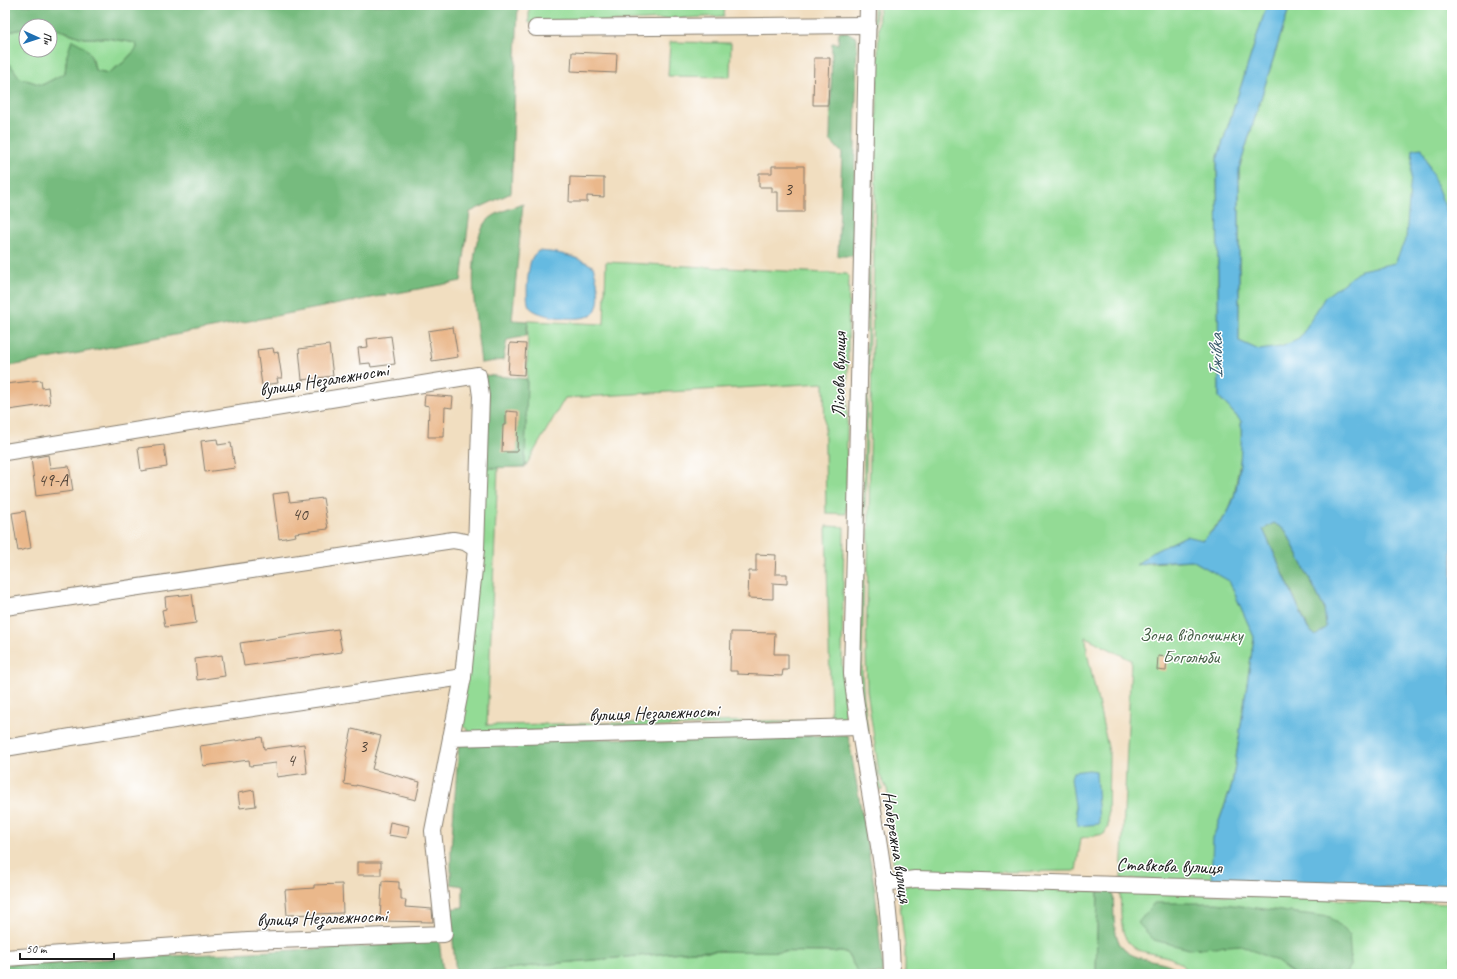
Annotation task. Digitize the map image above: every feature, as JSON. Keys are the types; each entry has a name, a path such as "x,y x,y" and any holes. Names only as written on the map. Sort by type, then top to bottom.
{"street":[{"name":"Лісова вулиця","path":"858,726 852,674 868,5"},
{"path":"536,28 868,24"},
{"name":"вулиця Незалежності","path":"5,452 478,375 481,396 476,549 463,677 433,831 444,934 248,941 5,958"},
{"path":"5,607 453,540 465,542 476,549"},
{"path":"5,748 192,717 463,677"},
{"name":"вулиця Незалежності","path":"451,738 858,726"},
{"name":"Набережна вулиця","path":"858,726 884,883 892,952 892,974"},
{"name":"Ставкова вулиця","path":"884,883 915,879 1452,895"}],"green space":[{"path":"5,5 518,5 511,193 470,212 461,281 5,367 5,64 10,64 20,78 42,85 65,73 67,55 72,40 82,45 88,51 95,70 108,73 123,63 137,48 136,43 106,38 83,38 58,29 58,18 18,18 18,30 5,33"},
{"path":"529,5 725,5 724,16 588,23 529,23"},
{"path":"874,5 876,5 862,666 870,746 883,789 880,790 872,774 859,683"},
{"name":"Зона відпочинку Боголюби","path":"879,5 1267,5 1217,160 1219,397 1241,421 1242,449 1234,496 1227,514 1203,540 1137,564 1192,560 1230,581 1254,637 1232,785 1213,838 1452,890 1121,879 1131,660 1086,637 1087,652 1109,752 1108,827 1104,834 1081,838 1076,871 910,873 895,875 889,833 891,814 887,789 879,773 867,690 866,655"},
{"path":"1290,5 1452,5 1452,352 1305,372 1239,341 1239,169"},
{"path":"18,30 18,58 58,58 58,30 83,38 106,38 136,43 137,48 123,63 108,73 95,70 93,59 67,55 65,73 42,85 19,78 10,64 5,64 5,33"},
{"path":"839,32 847,32 857,38 853,256 838,256 842,153 830,140 832,43 838,44"},
{"path":"670,42 731,43 730,77 668,76"},
{"path":"523,204 512,320 528,321 526,336 507,340 503,360 481,363 475,309 475,250 480,234 490,218"},
{"path":"606,262 847,274 849,276 846,514 826,513 824,383 565,398 525,467 528,321 604,324"},
{"path":"485,375 527,379 525,467 484,468"},
{"path":"484,468 498,468 487,725 831,720 826,526 844,527 842,662 845,715 841,721 471,733 461,724"},
{"path":"1274,523 1286,531 1324,608 1327,627 1316,636 1309,630 1263,529"},
{"path":"848,735 875,889 883,974 859,974 846,952 693,951 539,965 471,974 456,974 450,909 463,907 463,886 451,884 451,850 459,741"},
{"path":"917,884 1098,891 1096,974 905,974 905,948 898,888"},
{"path":"1098,891 1113,891 1115,926 1117,937 1122,947 1129,953 1138,957 1167,964 1175,968 1180,974 1096,974"},
{"path":"1120,891 1452,904 1452,974 1188,974 1182,965 1174,960 1166,956 1138,950 1131,945 1123,932"},
{"path":"1154,903 1216,903 1330,917 1349,934 1351,966 1345,974 1294,974 1276,961 1241,945 1189,949 1154,940 1138,923"},
{"path":"439,940 443,974 5,974 5,964 357,947"},
{"path":"693,951 846,952 859,974 471,974 539,965"}],"water":[{"path":"1267,5 1290,5 1239,169 1239,341 1259,350 1281,347 1299,339 1325,297 1361,270 1395,263 1406,238 1413,149 1422,148 1449,217 1452,219 1452,890 1211,882 1213,838 1232,785 1254,637 1229,581 1192,560 1150,562 1136,565 1151,553 1186,536 1203,540 1226,515 1231,506 1237,483 1241,443 1241,421 1219,397 1217,160","holes":["1274,523 1286,531 1324,608 1326,627 1316,636 1308,629 1263,529"]},
{"path":"538,251 566,255 593,266 599,296 597,308 594,313 582,318 561,318 541,314 529,306 527,289 529,267 532,257"},
{"path":"1089,770 1096,771 1099,824 1078,826 1071,778 1073,772"}],"building":[{"path":"572,52 617,54 616,73 571,71"},
{"path":"814,58 830,58 828,105 813,105"},
{"path":"772,166 804,166 804,212 778,212 778,192 772,192 772,187 759,187 759,173 772,173"},
{"path":"570,177 604,178 604,197 587,196 587,202 569,202"},
{"path":"453,327 458,357 432,361 428,331"},
{"path":"391,336 395,364 371,367 370,363 360,364 358,348 368,347 367,339"},
{"path":"510,343 526,344 524,375 508,374"},
{"path":"329,345 333,376 302,380 299,349"},
{"path":"273,348 274,353 278,352 282,378 277,378 278,383 262,385 257,350"},
{"path":"41,380 42,388 48,387 50,404 9,410 6,384"},
{"path":"425,395 453,397 452,408 445,407 444,437 428,437 429,406 424,405"},
{"path":"506,411 518,412 517,452 502,452 503,425 506,425"},
{"path":"217,439 218,445 231,443 235,468 205,472 201,441"},
{"path":"164,445 167,467 141,471 138,448"},
{"path":"48,455 50,468 69,466 73,491 36,496 31,458"},
{"path":"288,492 290,502 323,498 328,529 295,533 296,536 279,539 273,494"},
{"path":"25,511 31,548 18,551 12,513"},
{"path":"756,554 776,555 775,574 787,574 787,584 773,583 773,599 748,598 749,571 756,571"},
{"path":"192,594 196,623 165,627 162,610 166,609 165,597"},
{"path":"338,629 342,652 244,666 240,643"},
{"path":"731,632 775,633 774,654 788,654 788,670 783,670 782,676 737,674 737,671 730,671"},
{"path":"222,655 225,676 197,680 195,659"},
{"path":"1158,656 1167,657 1166,671 1157,670"},
{"path":"352,729 381,736 372,769 420,782 416,800 356,785 344,784 346,756"},
{"path":"262,737 264,749 304,744 307,773 277,777 276,763 250,766 249,760 203,766 200,746"},
{"path":"254,790 256,806 240,808 238,793"},
{"path":"390,822 409,826 407,838 388,835"},
{"path":"357,862 381,862 381,875 357,875"},
{"path":"382,881 399,882 399,889 401,889 401,900 406,900 405,907 432,909 433,922 380,921"},
{"path":"342,884 343,913 287,915 285,890 314,888 314,885"}],"water label":[{"name":"Іжівка","path":"1215,356"}]}
